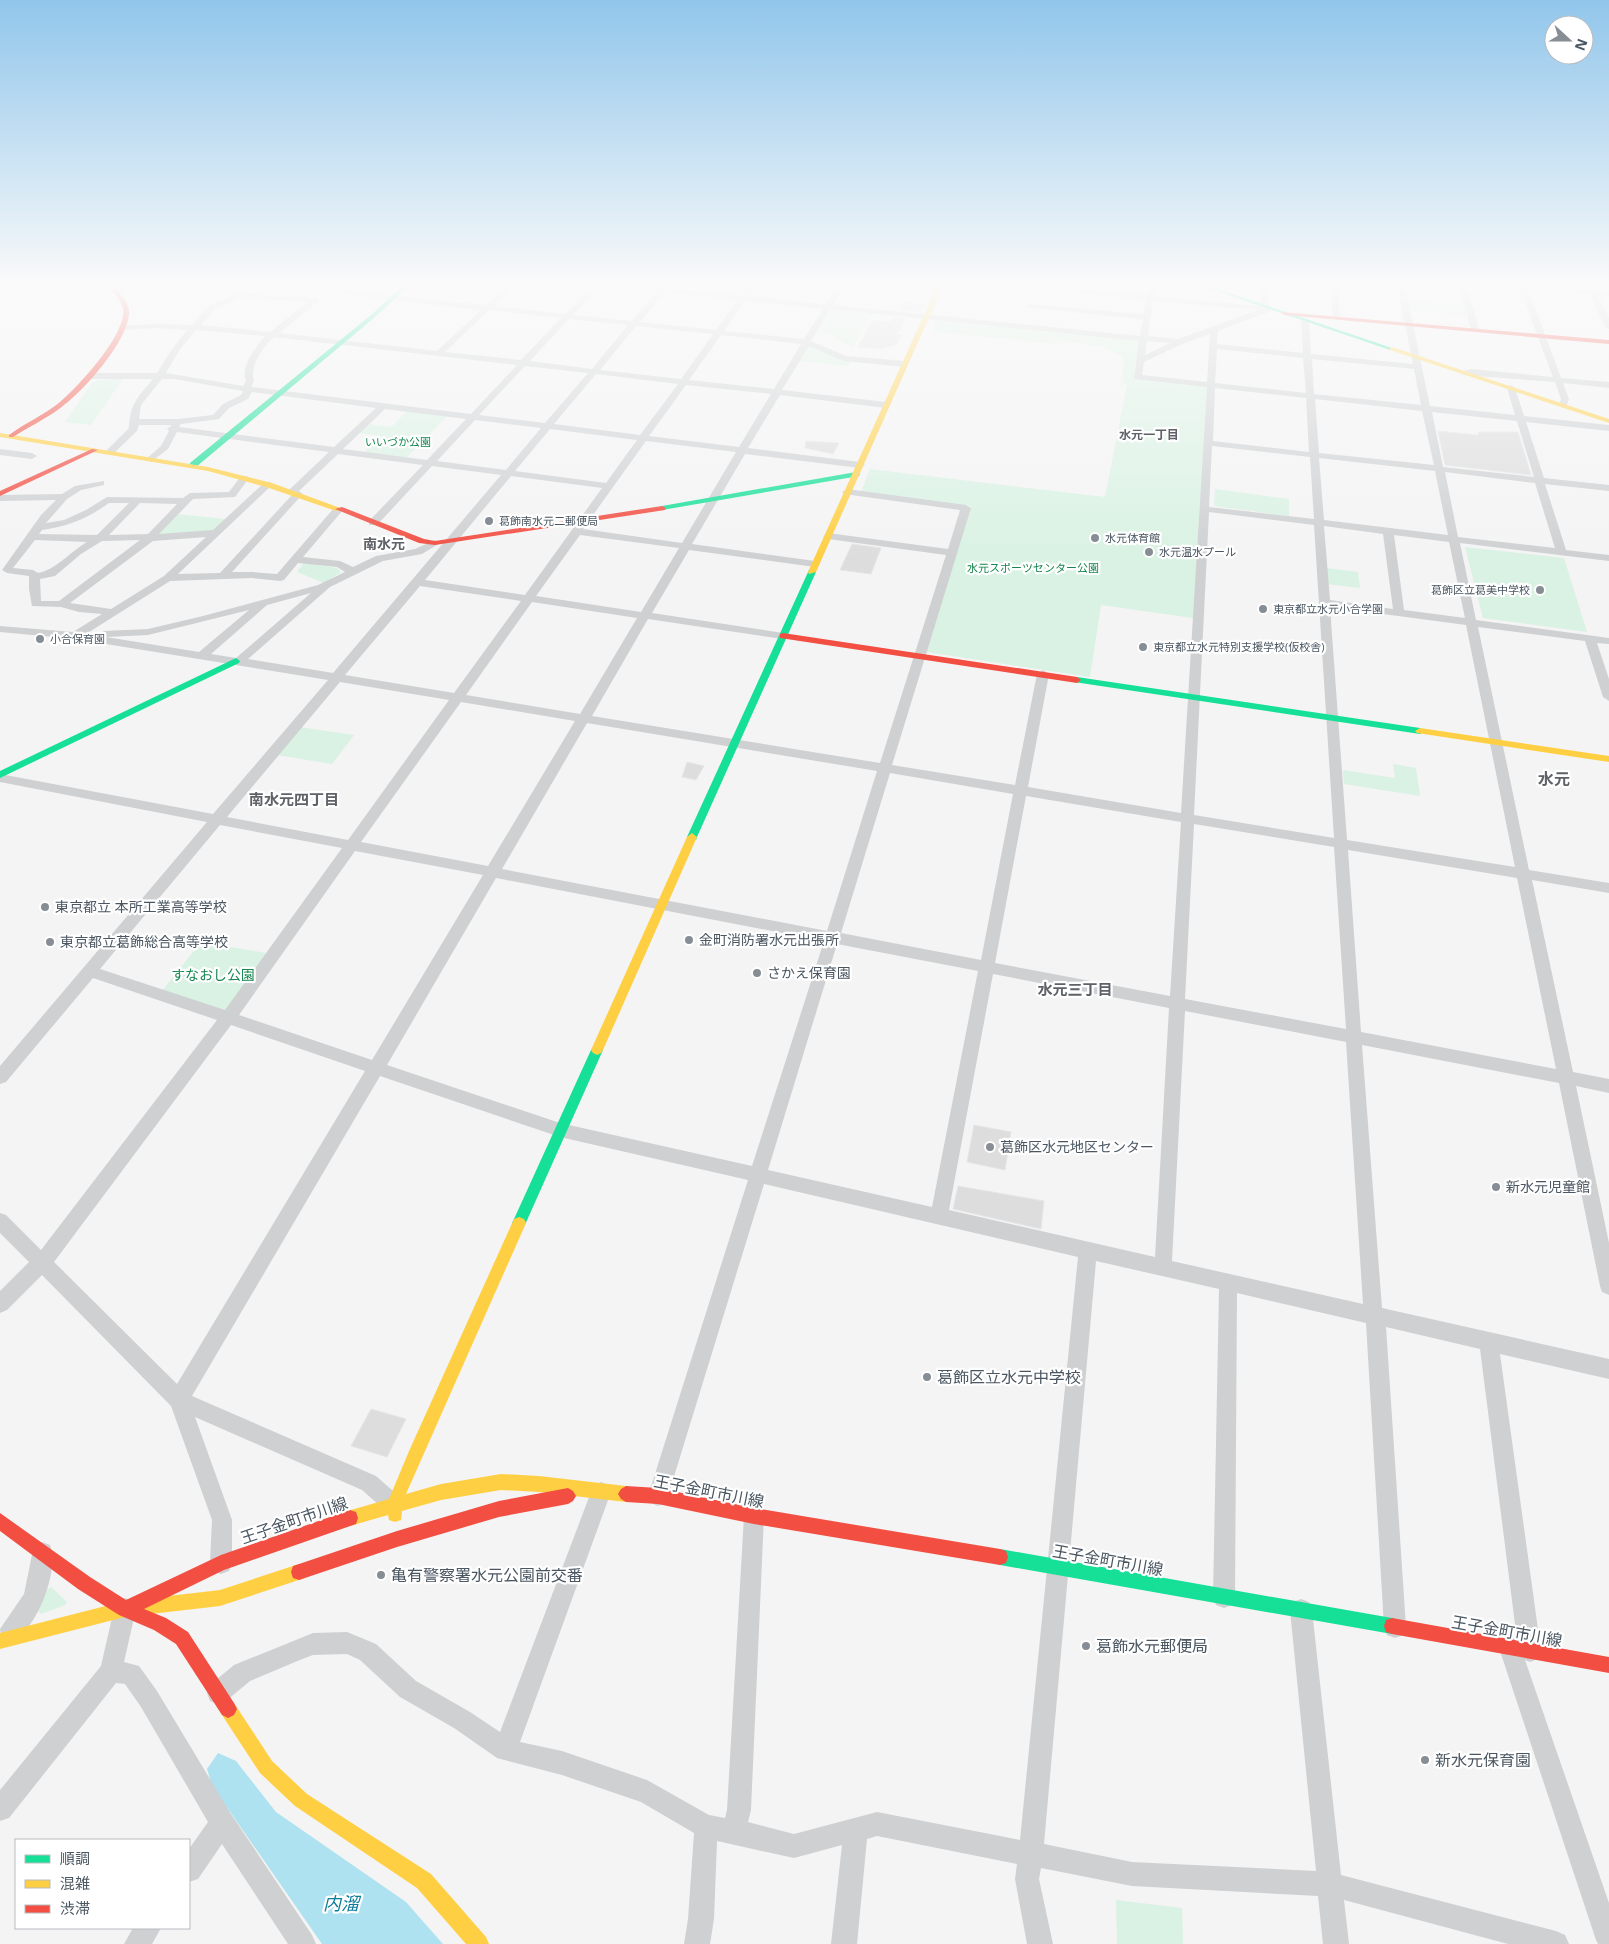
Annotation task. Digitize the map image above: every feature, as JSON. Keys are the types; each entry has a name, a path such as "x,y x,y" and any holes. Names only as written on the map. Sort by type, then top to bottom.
{"street":[{"path":"5,436 64,402 89,377"},
{"path":"110,452 134,430 134,414 137,405 159,377"},
{"path":"172,377 192,378 280,394 742,450 858,469"},
{"path":"175,426 216,416 226,406 245,397 250,381 248,377"},
{"path":"193,466 301,377"},
{"path":"374,523 510,377"},
{"path":"0,1077 590,377"},
{"path":"636,377 886,405"},
{"path":"0,1304 42,1263 228,1018 687,377"},
{"path":"179,1400 786,377"},
{"path":"396,1524 560,1130 899,377"},
{"path":"1137,377 1609,428"},
{"path":"1164,1268 1211,377"},
{"path":"1309,377 1373,1316 1376,1325 1395,1627"},
{"path":"1420,377 1609,1286"},
{"path":"1477,377 1609,420"},
{"path":"1523,377 1609,385"},
{"path":"1558,377 1566,399 1563,405"},
{"path":"1510,388 1562,553"},
{"path":"224,575 295,493 383,406"},
{"path":"135,422 175,426 228,437 607,486"},
{"path":"151,459 165,447 175,426"},
{"path":"5,436 42,439 94,450 193,466 244,478 295,493 422,541 435,543"},
{"path":"1208,443 1609,488"},
{"path":"0,494 94,450"},
{"path":"0,452 32,456"},
{"path":"75,636 148,632 205,619 322,587 380,558 418,552 435,543 454,539 580,526 714,498 822,481 858,469"},
{"path":"62,604 151,538 190,496 232,494 244,478"},
{"path":"101,483 78,488 64,497 7,570 33,573 35,577 36,604 62,604 79,609 113,612"},
{"path":"75,636 168,578 268,484"},
{"path":"658,1496 966,508 847,492"},
{"path":"0,498 64,497"},
{"path":"39,527 66,523 90,512 107,500 185,501"},
{"path":"35,577 52,574 77,552 100,538 137,501"},
{"path":"1205,509 1609,558"},
{"path":"168,578 252,575 280,578 338,510"},
{"path":"580,526 685,546 815,564"},
{"path":"1388,531 1399,613"},
{"path":"33,537 65,539 151,538 216,533"},
{"path":"828,536 952,553"},
{"path":"296,560 340,564 351,571"},
{"path":"0,776 237,661 332,581"},
{"path":"417,582 1609,759"},
{"path":"201,656 267,601"},
{"path":"1324,603 1609,641"},
{"path":"0,629 75,636 237,661 1609,888"},
{"path":"1590,638 1609,698"},
{"path":"939,1216 1043,674"},
{"path":"0,776 1177,1005 1609,1086"},
{"path":"90,971 560,1130 1609,1369"},
{"path":"0,1221 179,1400 248,1428 369,1483 396,1524"},
{"path":"1040,1944 1027,1879 1031,1854 1088,1250"},
{"path":"1224,1597 1228,1282"},
{"path":"1489,1343 1520,1650 1609,1940"},
{"path":"179,1400 222,1520 221,1563"},
{"name":"王子金町市川線","path":"1,1641 125,1608 220,1598 396,1524 466,1487 501,1482 658,1496 754,1516 1058,1567 1609,1665"},
{"path":"505,1750 601,1492"},
{"name":"王子金町市川線","path":"125,1608 221,1563 353,1517 396,1524 601,1492"},
{"path":"733,1831 738,1810 754,1516"},
{"path":"0,1521 84,1583 125,1608 160,1624 182,1638 266,1767 301,1800 424,1882 480,1944"},
{"path":"1,1641 26,1614 34,1597 42,1553"},
{"path":"0,1810 111,1671 125,1608"},
{"path":"1301,1610 1336,1944"},
{"path":"218,1693 242,1673 298,1649 312,1644 347,1643 368,1652 408,1689 462,1720 505,1750 562,1763 647,1792 706,1827 733,1831 794,1846 877,1824 1132,1874 1329,1884 1556,1944"},
{"path":"111,1671 131,1674 149,1699 222,1822 303,1944"},
{"path":"190,1869 222,1822"},
{"path":"697,1944 701,1919 706,1827"},
{"path":"844,1944 856,1831"},
{"path":"137,1944 147,1929"}],"green space":[{"name":"水元スポーツセンター公園","path":"1122,377 1134,377 1134,379 1207,387 1193,618 1101,605 1090,677 926,652 971,506 861,492 870,469 1105,497 1127,384 1122,383"},
{"path":"123,379 91,425 65,422 92,383 99,380"},
{"name":"いいづか公園","path":"407,411 447,416 405,459 363,453 380,436 358,433 368,424 391,427"},
{"path":"1215,489 1289,499 1289,516 1214,506"},
{"path":"176,514 227,519 216,530 156,536"},
{"name":"葛飾区立葛美中学校","path":"1465,547 1564,558 1587,632 1483,618"},
{"path":"304,563 337,568 341,572 324,583 297,572"},
{"path":"1326,568 1358,572 1360,588 1327,584"},
{"path":"300,727 354,735 332,764 277,755"},
{"path":"1393,764 1416,768 1420,796 1344,784 1343,770 1395,778"},
{"name":"すなおし公園","path":"201,942 266,953 225,1013 162,991"},
{"path":"51,1587 67,1602 65,1605 41,1614 38,1611 47,1590"},
{"path":"1116,1900 1182,1908 1183,1944 1117,1944"}],"water":[{"name":"内溜","path":"218,1753 236,1761 276,1812 406,1902 443,1944 322,1944 212,1786 207,1769"}],"building":[{"path":"1438,431 1478,435 1479,432 1518,432 1531,475 1445,465"},
{"path":"806,441 839,443 833,454 805,448"},
{"path":"852,544 881,548 871,574 840,570"},
{"path":"687,762 704,766 696,780 682,777"},
{"name":"葛飾区水元地区センター","path":"974,1125 1011,1132 1005,1170 967,1162"},
{"path":"958,1186 1044,1201 1041,1229 953,1209"},
{"path":"371,1409 406,1419 387,1457 351,1446"}],"traffic: fast":[{"path":"193,465 300,377"},
{"path":"662,508 856,474"},
{"path":"692,837 812,572"},
{"path":"0,775 236,661"},
{"path":"1077,680 1420,731"},
{"path":"519,1223 597,1050"},
{"path":"1000,1557 1392,1626"}],"traffic: slow":[{"path":"812,572 899,377"},
{"path":"1476,377 1609,421"},
{"path":"0,435 208,469 269,485 339,509"},
{"path":"1420,731 1609,759"},
{"path":"597,1050 692,837"},
{"path":"395,1514 394,1505 414,1456 519,1223"},
{"path":"350,1518 441,1492 501,1482 539,1484 626,1494"},
{"path":"0,1641 125,1609 220,1598 299,1572"},
{"path":"228,1709 266,1767 301,1800 424,1881 479,1944"}],"traffic: jam":[{"path":"11,436 63,403 89,377"},
{"path":"0,494 94,450"},
{"path":"339,509 422,541 435,543 662,508"},
{"path":"783,636 1077,680"},
{"path":"626,1494 658,1496 754,1516 1000,1557"},
{"path":"299,1572 397,1539 499,1509 568,1496"},
{"path":"125,1609 221,1563 350,1518"},
{"path":"0,1521 84,1583 125,1609 160,1624 182,1638 228,1709"},
{"path":"1392,1626 1609,1665"}],"place":[{"name":"葛飾南水元二郵便局","path":"489,521"},
{"name":"水元体育館","path":"1095,538"},
{"name":"水元温水プール","path":"1149,552"},
{"name":"葛飾区立葛美中学校","path":"1540,590"},
{"name":"東京都立水元小合学園","path":"1263,609"},
{"name":"小合保育園","path":"40,639"},
{"name":"東京都立水元特別支援学校(仮校舎)","path":"1143,647"},
{"name":"東京都立 本所工業高等学校","path":"45,907"},
{"name":"金町消防署水元出張所","path":"689,940"},
{"name":"東京都立葛飾総合高等学校","path":"50,942"},
{"name":"さかえ保育園","path":"757,973"},
{"name":"葛飾区水元地区センター","path":"990,1147"},
{"name":"新水元児童館","path":"1496,1187"},
{"name":"葛飾区立水元中学校","path":"927,1377"},
{"name":"亀有警察署水元公園前交番","path":"381,1575"},
{"name":"葛飾水元郵便局","path":"1086,1646"},
{"name":"新水元保育園","path":"1425,1760"}],"district":[{"name":"水元一丁目","path":"1149,435"},
{"name":"南水元","path":"384,544"},
{"name":"水元","path":"1554,779"},
{"name":"南水元四丁目","path":"294,800"},
{"name":"水元三丁目","path":"1075,990"}]}
